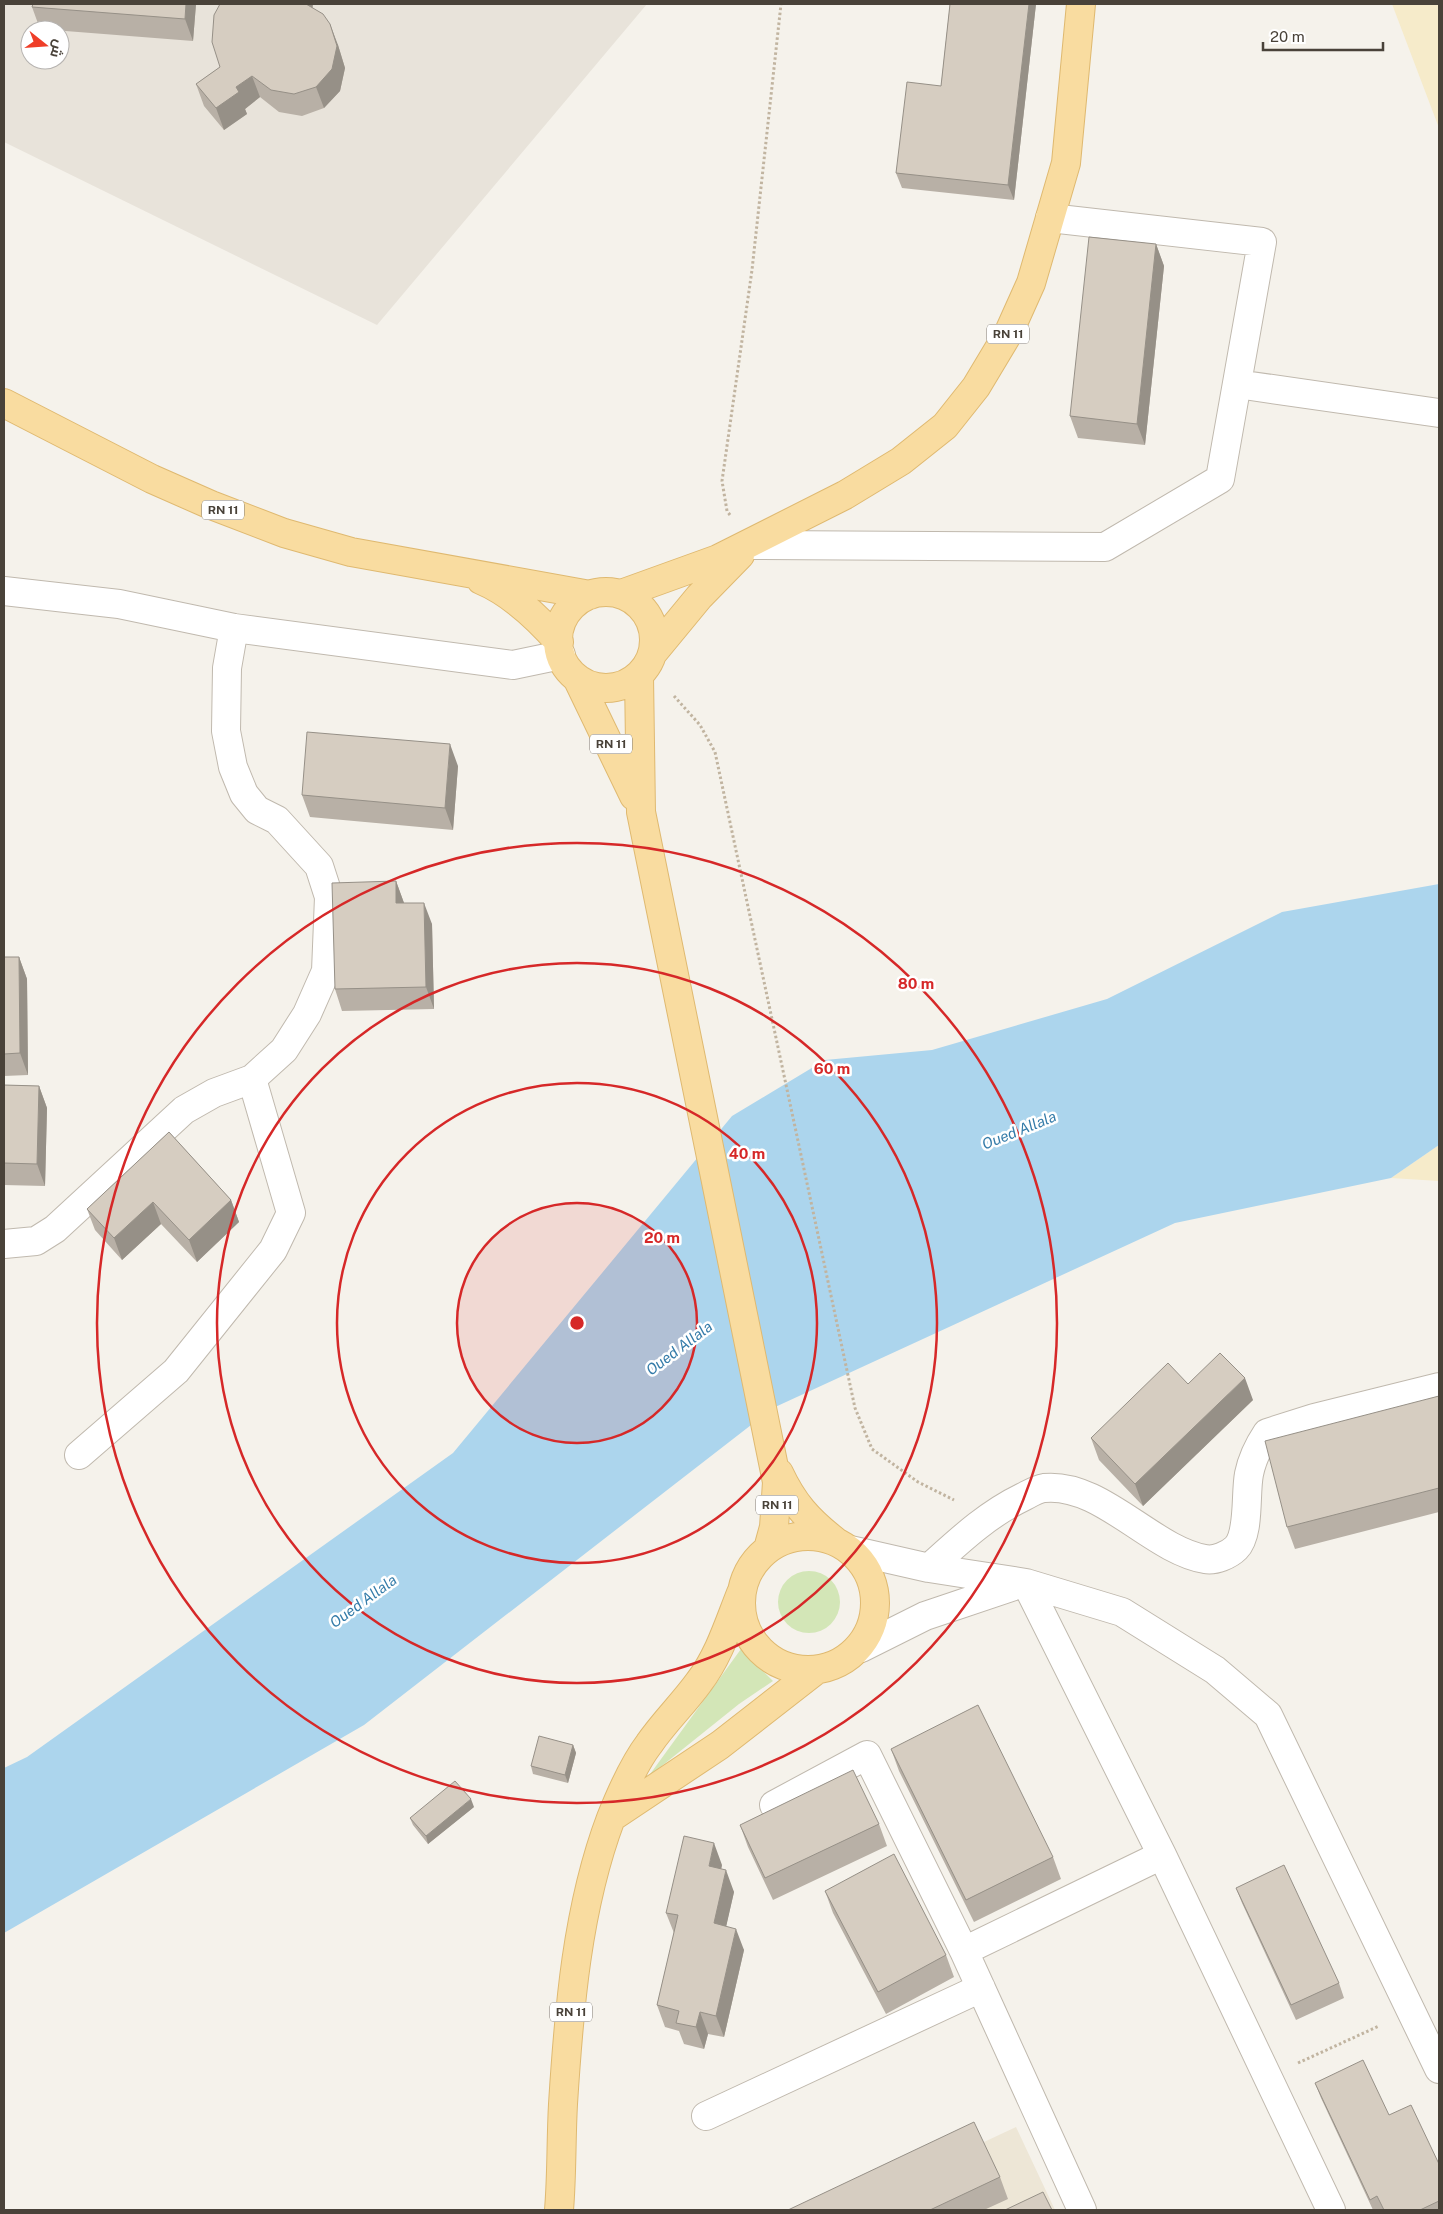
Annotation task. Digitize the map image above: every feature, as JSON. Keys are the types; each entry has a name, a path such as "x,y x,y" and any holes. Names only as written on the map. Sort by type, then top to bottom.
{"main road":[{"name":"RN 11","path":"621,594 686,572 750,545 845,495 901,461 945,426 976,387 1009,332 1031,284 1066,163 1081,4"},
{"name":"RN 11","path":"4,403 152,479 211,506 284,533 351,552 459,571"},
{"name":"RN 11","path":"645,666 699,597 750,545"},
{"path":"459,571 590,594 606,592 621,594 634,601 645,611 652,624 654,639 645,666 638,744 641,812"},
{"path":"459,571 490,584 516,600 539,619 560,648 567,668 577,678 598,687 619,686 645,666"},
{"path":"560,648 564,618 580,600 590,594"},
{"name":"RN 11","path":"577,678 611,744 641,812 696,1092 773,1460 777,1505 768,1549"},
{"path":"773,1460 794,1502 818,1528 843,1546 862,1563 871,1579 875,1596 875,1614 861,1648 832,1667 815,1671 781,1666 753,1644 745,1628 740,1611 741,1593 746,1576 755,1561 768,1549 784,1540 800,1536 818,1536 843,1546"},
{"name":"RN 11","path":"559,2210 563,2106 578,1950 591,1884 611,1818 634,1767 648,1745 700,1681 726,1634 741,1593"},
{"path":"611,1818 720,1745 815,1671"}],"street":[{"path":"750,545 1106,547 1220,479 1262,242 1050,218"},
{"path":"1237,384 1439,412"},
{"path":"4,591 119,604 234,628 513,665 560,648"},
{"path":"4,1244 36,1241 55,1230 184,1110 214,1093 252,1079 284,1050 307,1014 326,970 329,897 319,866 277,820 257,810 244,794 232,767 226,731 226,677 234,628"},
{"path":"78,1455 176,1371 273,1250 291,1213 252,1079"},
{"path":"929,1568 981,1520 1008,1504 1042,1488 1068,1488 1104,1505 1181,1551 1206,1560 1224,1556 1237,1547 1245,1530 1249,1473 1257,1448 1267,1433 1314,1418 1439,1387"},
{"path":"843,1546 929,1568 1026,1583 1122,1612 1215,1670 1268,1715 1439,2069"},
{"path":"861,1648 925,1616 992,1592 1026,1583"},
{"path":"1026,1583 1162,1855 1331,2210"},
{"path":"774,1805 867,1755 964,1951 1082,2210"},
{"path":"964,1951 1162,1855"},
{"path":"706,2116 981,1988"}],"path":[{"path":"750,545 727,511 722,481 752,270 781,4"},
{"path":"645,666 680,701 700,725 715,752 855,1408 872,1450 918,1482 989,1517"},
{"path":"1267,2077 1411,2011"}],"shaded area":[{"path":"4,4 647,4 377,325 4,142"},
{"path":"1016,2127 1055,2210 839,2210"}],"green space":[{"path":"809,1571 826,1576 831,1580 835,1585 840,1602 835,1619 831,1624 826,1628 809,1633 792,1628 787,1624 783,1619 778,1602 783,1585 787,1580 792,1576"},
{"path":"741,1649 773,1681 739,1704 648,1777"}],"sand":[{"path":"1392,4 1439,4 1439,128"},
{"path":"1439,1145 1439,1181 1391,1178"}],"water":[{"name":"Oued Allala","path":"1439,884 1439,1145 1391,1178 1175,1223 773,1408 364,1725 4,1933 4,1768 27,1757 453,1453 732,1116 825,1060 932,1050 1107,999 1282,912"}],"building":[{"path":"33,4 186,4 185,19 32,7"},
{"path":"220,4 306,4 323,14 330,24 337,46 332,69 316,87 294,94 271,90 252,76 236,87 239,92 216,108 196,84 220,67 212,42 214,15"},
{"path":"950,4 1029,4 1008,185 896,173 907,82 941,86"},
{"path":"1089,237 1156,244 1137,424 1070,416"},
{"path":"307,732 450,744 445,808 302,795"},
{"path":"396,881 396,903 424,903 426,987 335,989 332,883"},
{"path":"4,957 19,957 20,1053 4,1054"},
{"path":"4,1085 39,1086 37,1164 4,1163"},
{"path":"169,1132 231,1200 189,1240 153,1202 114,1238 87,1209"},
{"path":"1220,1353 1245,1378 1135,1484 1091,1438 1168,1363 1188,1384"},
{"path":"1439,1396 1439,1488 1287,1527 1265,1441"},
{"path":"978,1705 1053,1857 966,1900 891,1749"},
{"path":"539,1736 573,1745 565,1775 531,1766"},
{"path":"853,1770 879,1824 765,1878 740,1825"},
{"path":"455,1781 471,1799 426,1836 410,1818"},
{"path":"684,1836 714,1843 709,1866 726,1870 714,1923 736,1929 716,2016 700,2012 696,2027 676,2023 679,2011 657,2005 678,1915 666,1913"},
{"path":"894,1854 946,1955 878,1992 825,1891"},
{"path":"1284,1865 1339,1983 1291,2005 1236,1888"},
{"path":"1363,2060 1389,2115 1411,2105 1439,2164 1439,2201 1420,2210 1384,2210 1377,2196 1370,2200 1315,2083"},
{"path":"974,2122 1000,2177 930,2210 788,2210"},
{"path":"1043,2192 1052,2210 1005,2210"}]}
